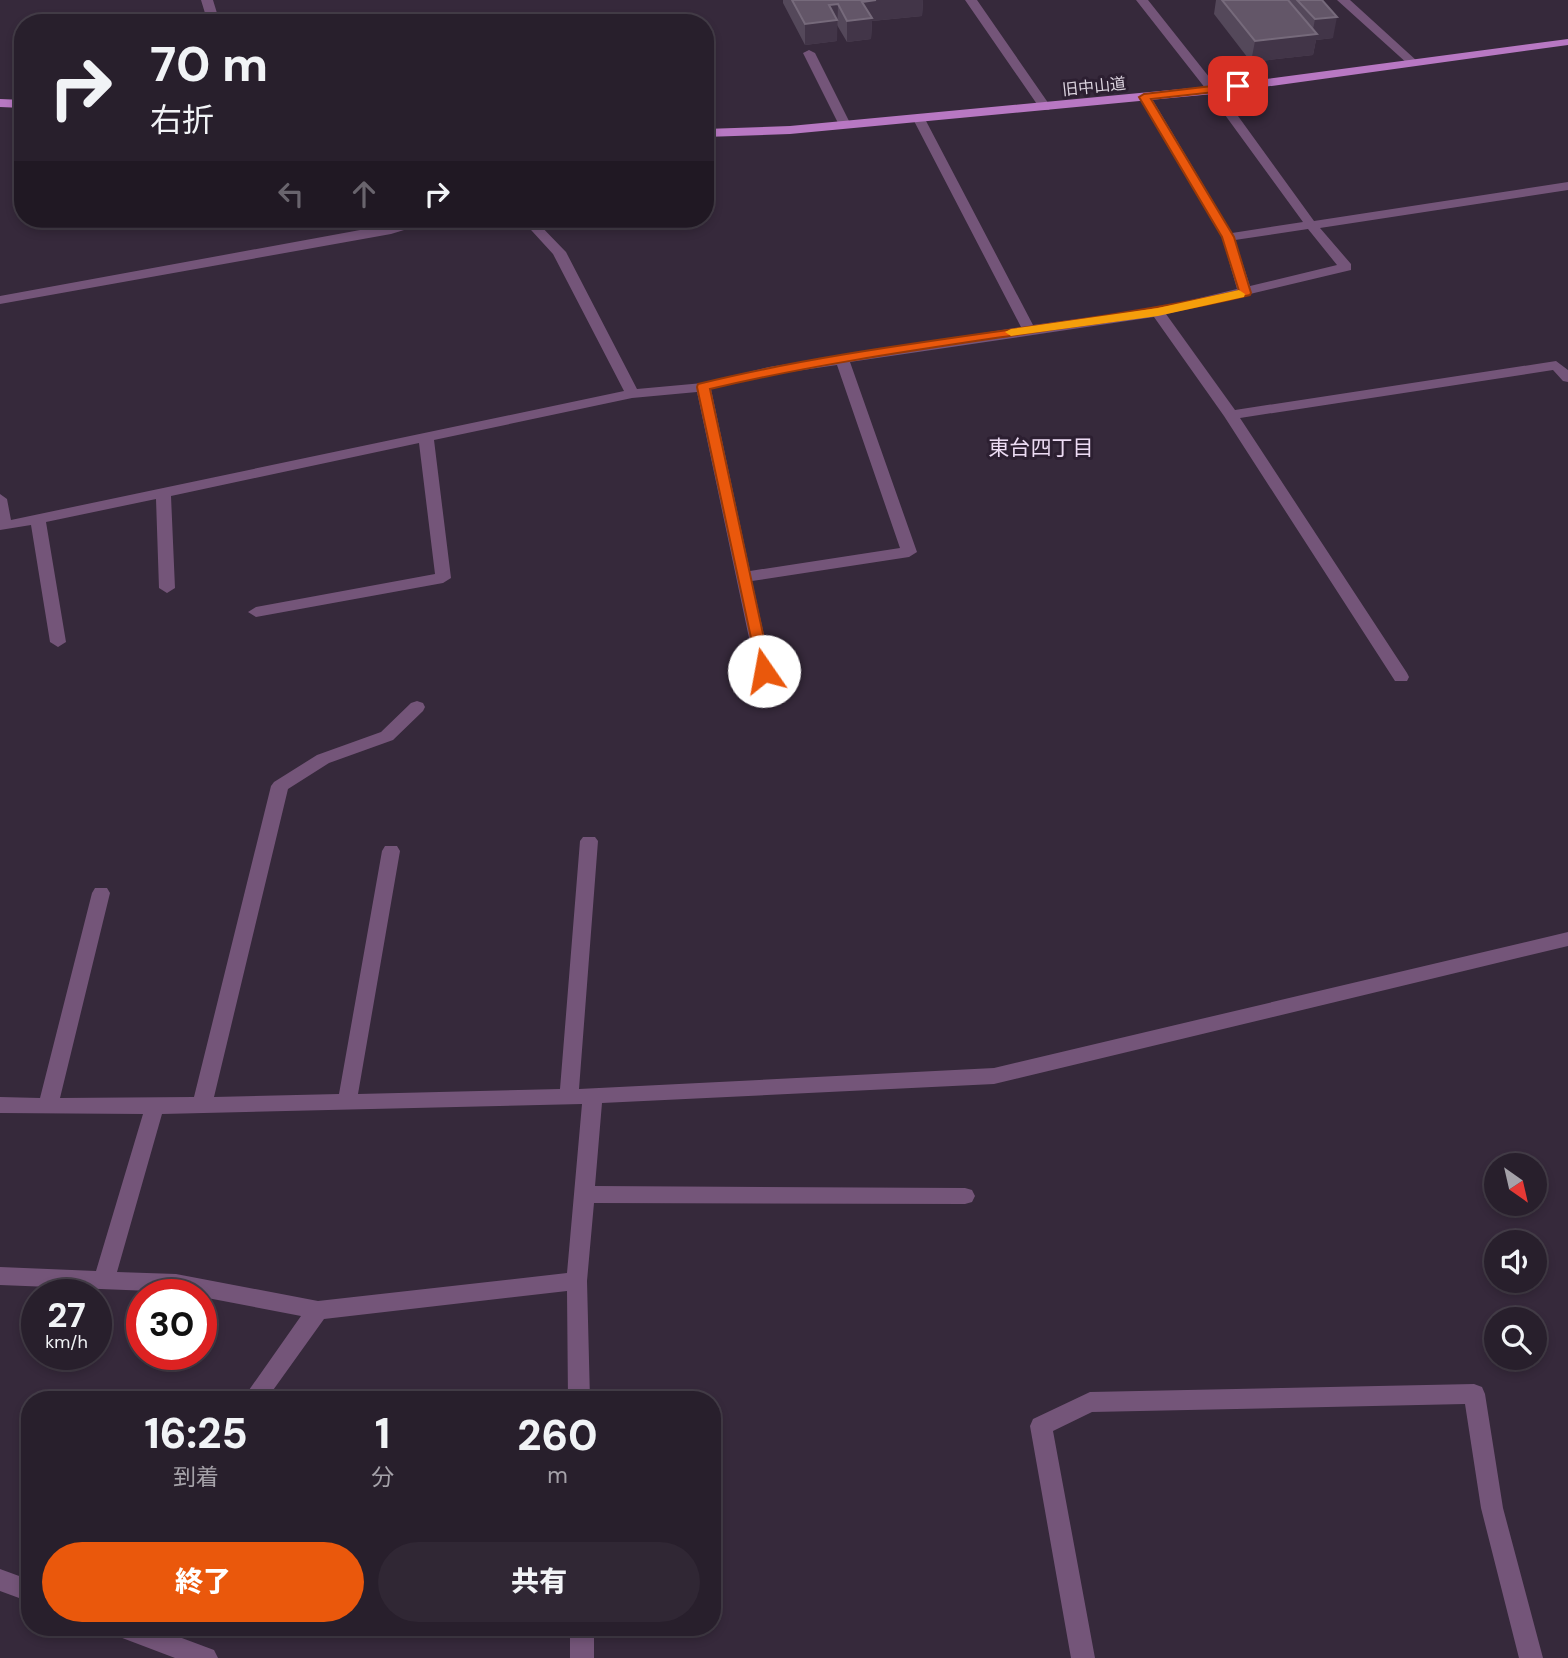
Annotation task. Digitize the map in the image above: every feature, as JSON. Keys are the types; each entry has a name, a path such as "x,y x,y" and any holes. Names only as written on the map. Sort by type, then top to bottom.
{"main road":[{"name":"旧中山道","path":"714,132 845,125 1213,90 1568,42"}],"street":[{"path":"971,0 1045,107"},
{"path":"0,499 4,526 632,394 703,387 769,372 1158,312 1346,267 1311,225 1213,90 1142,0"},
{"path":"1343,0 1413,63"},
{"path":"808,53 845,125"},
{"path":"1144,97 1228,237 1245,293"},
{"path":"919,118 1029,330"},
{"path":"1228,237 1568,186"},
{"path":"0,300 399,228"},
{"path":"536,228 559,252 632,394"},
{"path":"1158,312 1231,415 1401,677"},
{"path":"744,577 909,552 842,360"},
{"path":"1231,415 1556,365 1568,378"},
{"path":"703,387 764,671"},
{"path":"256,612 443,578 426,437"},
{"path":"163,493 167,588"},
{"path":"38,519 58,642"},
{"path":"202,1105 280,786 323,759 387,736 417,707"},
{"path":"569,1097 589,841"},
{"path":"347,1102 391,851"},
{"path":"48,1106 101,894"},
{"path":"0,1105 155,1106 569,1097 994,1076 1568,939"},
{"path":"579,1391 577,1281 593,1096"},
{"path":"104,1279 155,1106"},
{"path":"584,1194 965,1196"},
{"path":"0,1276 78,1279"},
{"path":"112,1280 176,1283 318,1310 577,1281"},
{"path":"260,1391 318,1310"},
{"path":"1083,1658 1041,1426 1090,1402 1474,1394 1492,1507 1531,1658"},
{"path":"0,1580 21,1588"},
{"path":"147,1636 206,1658"},
{"path":"582,1636 582,1658"}],"building":[{"path":"792,0 876,0 862,2 872,18 847,21 838,4 829,5 837,20 805,24"},
{"path":"1222,0 1288,0 1317,34 1255,41"},
{"path":"1297,0 1322,0 1337,17 1315,19"}],"slow traffic":[{"path":"1011,332 1158,312 1239,294"}],"district":[{"name":"東台四丁目","path":"1041,448"}],"route":[{"path":"764,671 703,387 769,372 1158,312 1245,293 1228,237 1144,97 1238,86"}]}
